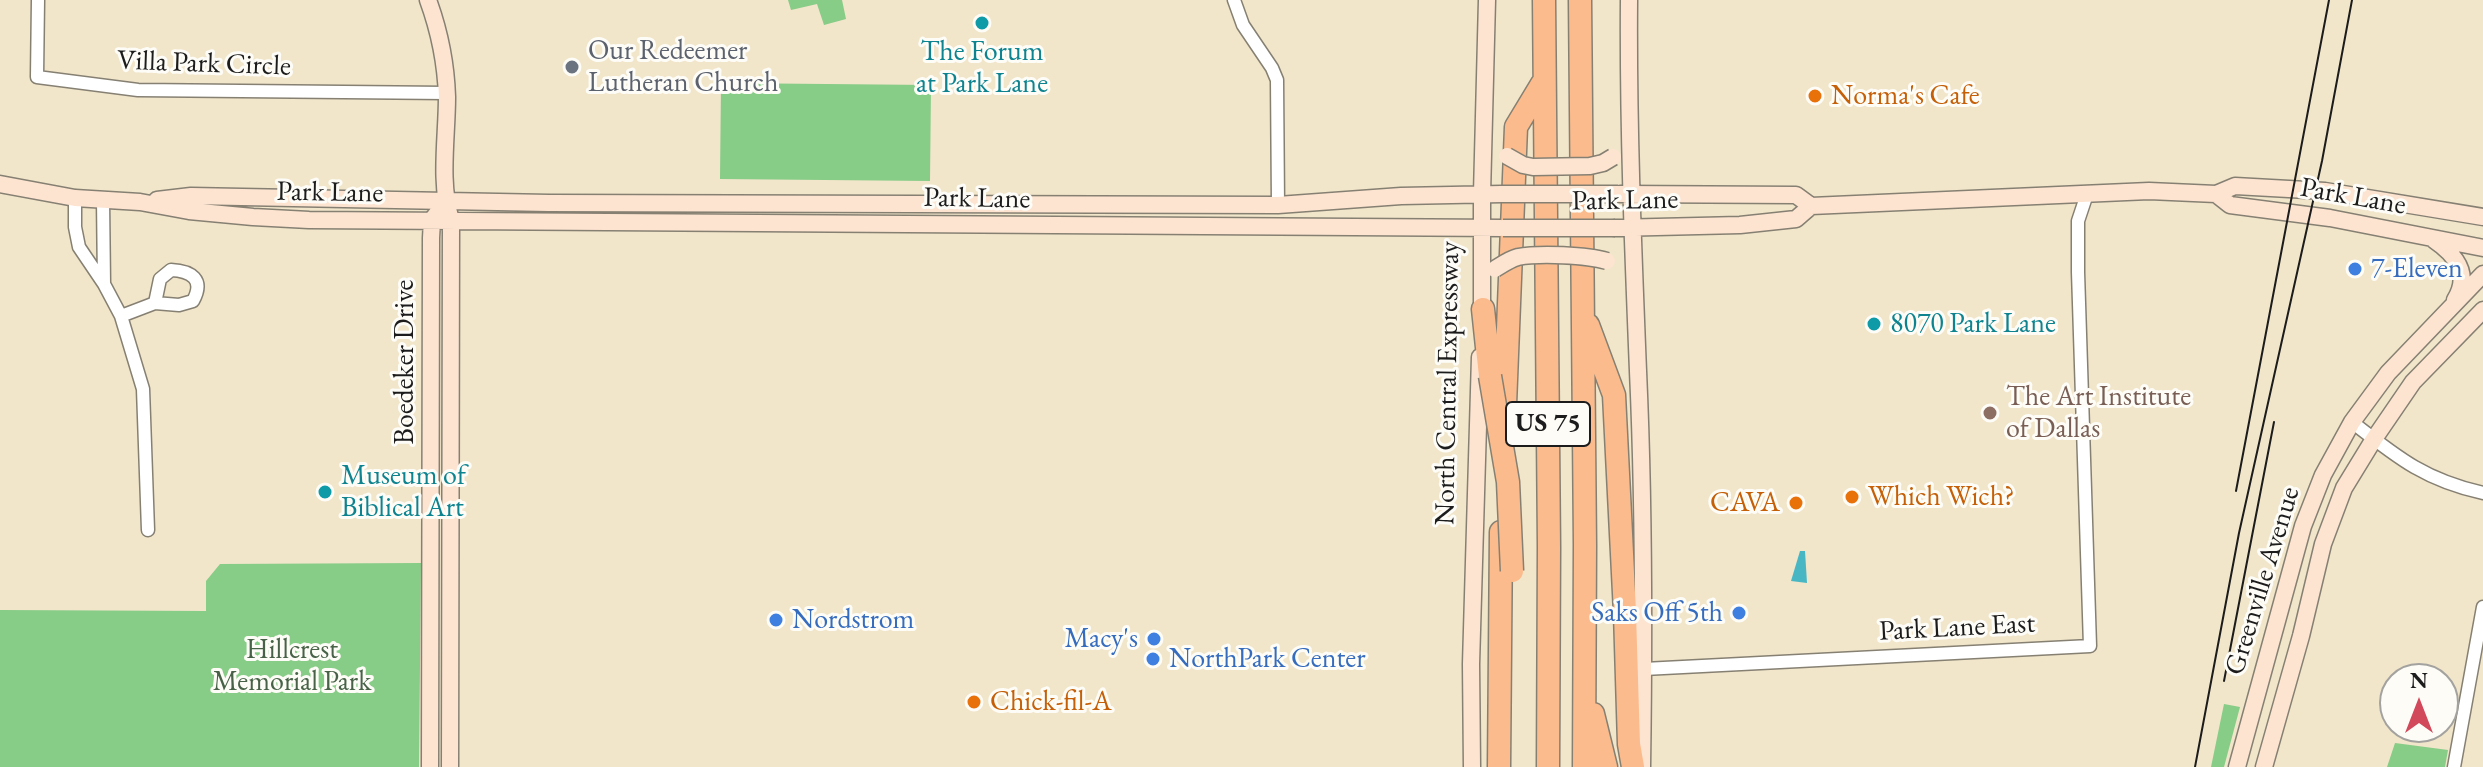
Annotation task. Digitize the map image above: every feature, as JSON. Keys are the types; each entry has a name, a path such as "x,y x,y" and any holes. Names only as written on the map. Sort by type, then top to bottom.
{"highway":[{"name":"US 75","path":"1544,0 1548,767"},
{"name":"US 75","path":"1580,0 1584,767"},
{"path":"1499,767 1501,538 1516,127 1543,82"},
{"path":"1483,309 1490,376 1508,482 1512,571 1512,767"},
{"path":"1582,309 1614,395 1629,744 1633,767"},
{"path":"1585,682 1606,767"}],"main road":[{"name":"Boedeker Drive","path":"428,0 439,39 447,93 445,201 451,220 450,767"},
{"name":"North Central Expressway","path":"1472,767 1477,418 1483,309 1489,274 1482,228 1487,0"},
{"path":"1629,0 1630,138 1624,228 1634,283 1638,372 1644,669 1642,767"},
{"path":"1485,130 1507,156 1533,167 1603,163 1630,138"},
{"name":"Park Lane","path":"0,184 75,198 140,202 247,217 432,220 1624,228 1740,225 1796,219 1811,206 2149,191 2216,194 2235,186 2325,191 2483,217"},
{"name":"Park Lane","path":"140,202 191,196 445,201 1278,205 1401,196 1625,194 1796,195 1811,206"},
{"name":"Park Lane","path":"2216,194 2230,205 2330,218 2483,248"},
{"path":"247,217 258,207 275,207 282,199"},
{"path":"432,220 445,201"},
{"path":"662,202 663,222"},
{"path":"1015,203 1015,225"},
{"path":"1208,227 1213,222 1262,218 1273,214 1278,205"},
{"name":"Boedeker Drive","path":"430,767 432,220"},
{"path":"2429,237 2447,248 2462,273 2463,283 2450,309"},
{"path":"1489,274 1517,258 1593,257 1618,266 1634,283"},
{"name":"Greenville Avenue","path":"2237,767 2303,526 2323,475 2352,422 2388,373 2483,274"},
{"name":"Greenville Avenue","path":"2264,767 2331,519 2344,488 2413,382 2483,310"},
{"path":"431,380 452,380"},
{"path":"2274,628 2301,636"},
{"path":"430,689 450,690"}],"street":[{"name":"Villa Park Circle","path":"38,0 37,77 138,90 447,93"},
{"path":"1234,0 1243,25 1277,80 1278,205"},
{"name":"Park Lane East","path":"1644,669 2090,646 2078,272 2078,221 2087,194"},
{"path":"75,198 78,241 121,316 143,389 148,530"},
{"path":"103,200 104,284"},
{"path":"78,241 103,241"},
{"path":"121,316 155,303"},
{"path":"2352,422 2429,476 2452,486 2483,493"},
{"path":"2454,767 2483,607"}],"green space":[{"path":"788,0 842,0 846,19 824,25 817,4 791,10"},
{"path":"721,83 931,85 930,181 720,179"},
{"name":"Hillcrest Memorial Park","path":"421,563 419,767 0,767 0,610 206,611 206,581 220,564"},
{"path":"2224,704 2240,707 2224,767 2211,767"},
{"path":"2395,743 2448,750 2445,767 2387,767"}],"water":[{"path":"1800,551 1805,551 1807,583 1791,581"}],"tram line":[{"path":"2236,491 2329,0"},
{"path":"2195,767 2239,533 2322,161 2352,0"},
{"path":"2224,681 2274,422"}],"place":[{"name":"The Forum at Park Lane","path":"982,23"},
{"name":"Our Redeemer Lutheran Church","path":"572,67"},
{"name":"Norma's Cafe","path":"1815,96"},
{"name":"7-Eleven","path":"2355,269"},
{"name":"8070 Park Lane","path":"1874,324"},
{"name":"The Art Institute of Dallas","path":"1990,413"},
{"name":"Museum of Biblical Art","path":"325,492"},
{"name":"Which Wich?","path":"1852,497"},
{"name":"CAVA","path":"1796,503"},
{"name":"Saks Off 5th","path":"1739,613"},
{"name":"Nordstrom","path":"776,620"},
{"name":"Macy's","path":"1154,639"},
{"name":"NorthPark Center","path":"1153,659"},
{"name":"Chick-fil-A","path":"974,702"}]}
